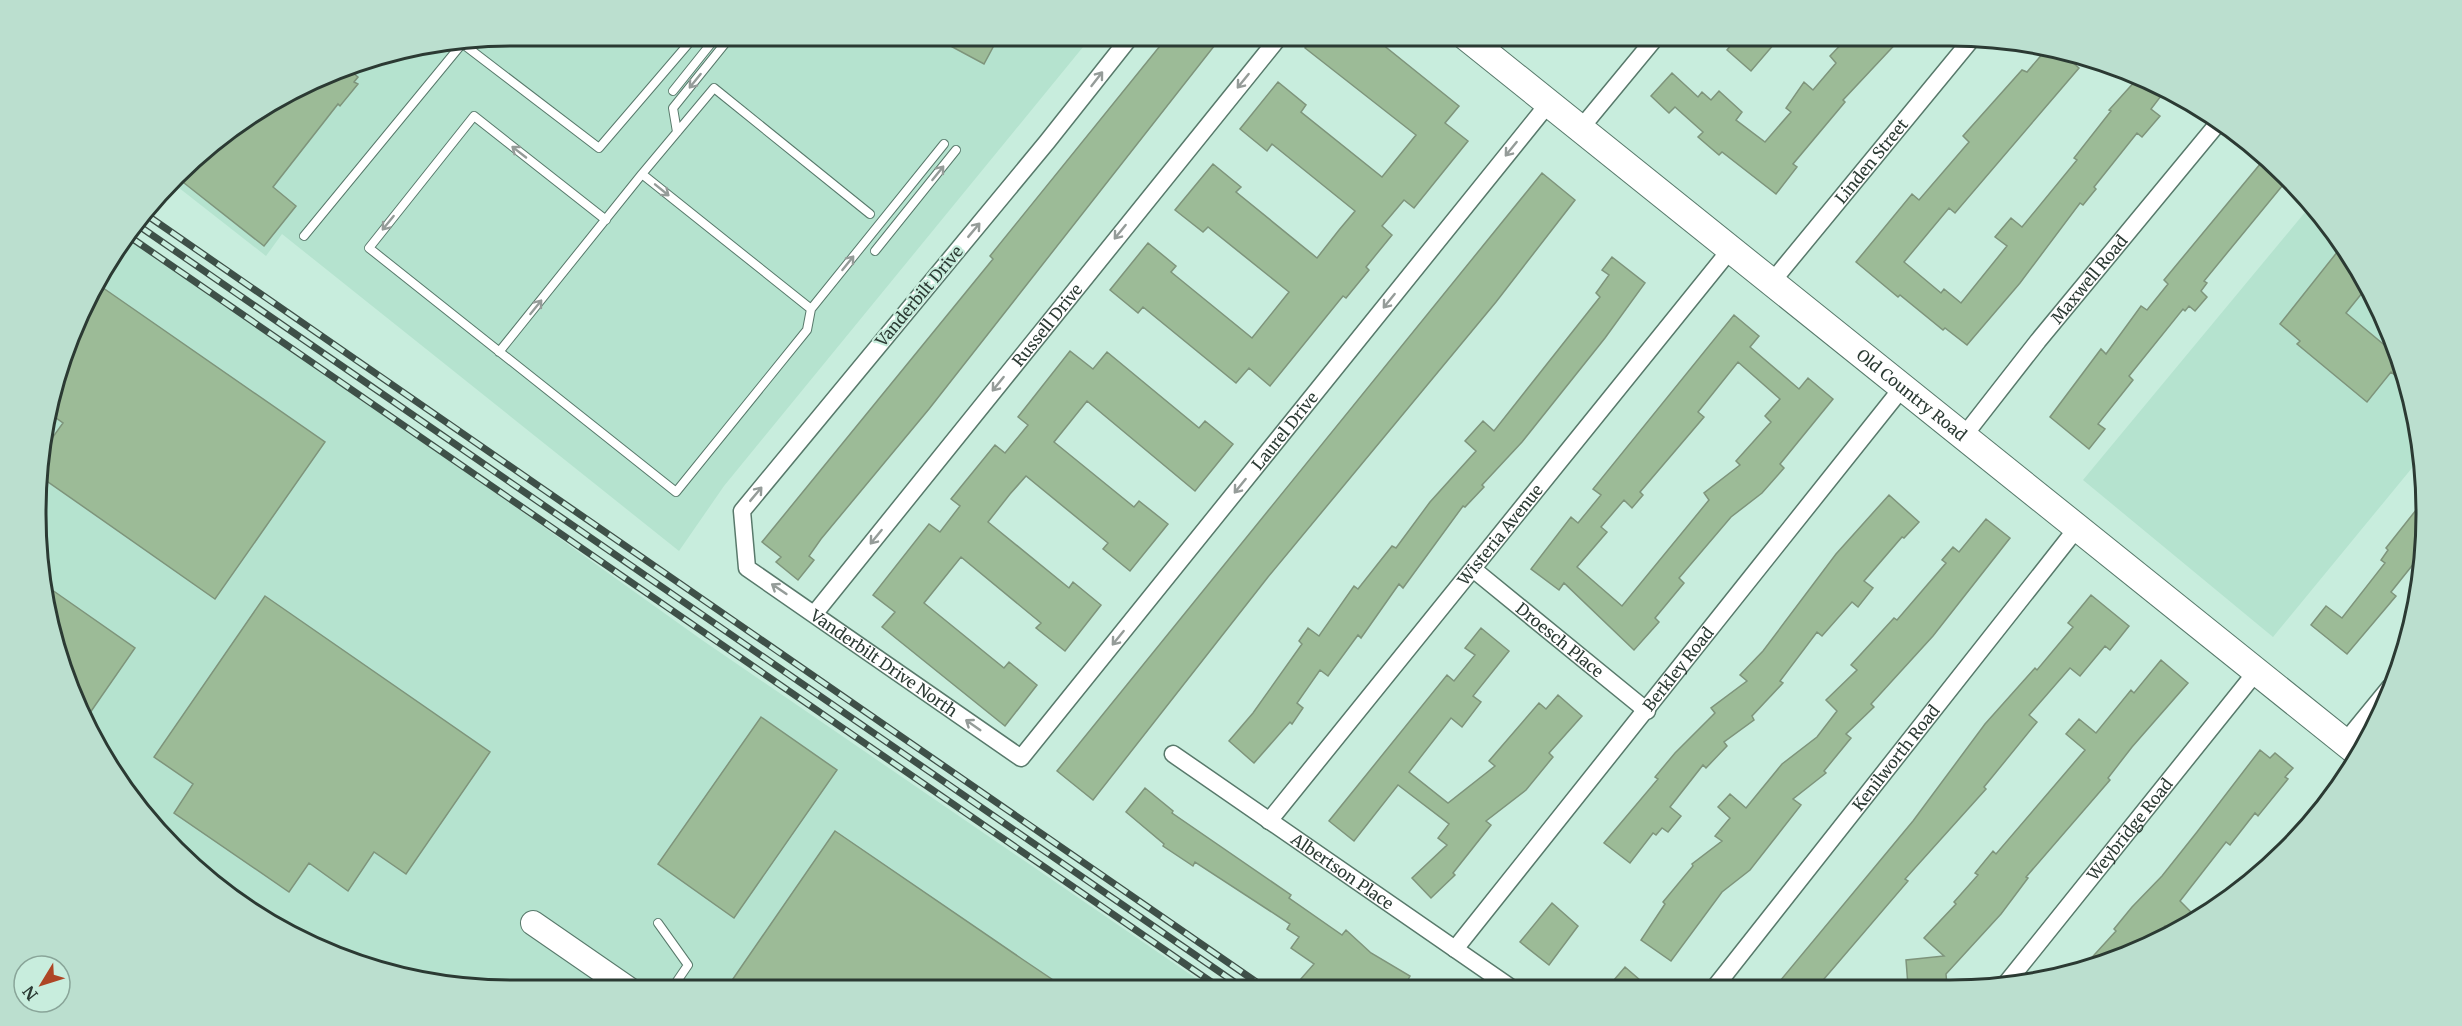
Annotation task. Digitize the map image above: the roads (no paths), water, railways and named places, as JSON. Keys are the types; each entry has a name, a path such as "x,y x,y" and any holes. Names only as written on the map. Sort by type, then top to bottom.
{"main road":[{"name":"Old Country Road","path":"1478,46 2352,747"}],"street":[{"name":"Vanderbilt Drive","path":"747,568 742,511 1047,142 1123,46"},
{"name":"Russell Drive","path":"814,614 1272,46"},
{"path":"1581,128 1648,46"},
{"name":"Linden Street","path":"1771,283 1966,47"},
{"name":"Laurel Drive","path":"1021,758 1548,104"},
{"name":"Maxwell Road","path":"1964,437 2038,341 2213,129"},
{"name":"Wisteria Avenue","path":"1269,821 1730,250"},
{"name":"Berkley Road","path":"1455,949 1647,711 1902,388"},
{"name":"Kenilworth Road","path":"1721,980 2077,528"},
{"name":"Vanderbilt Drive North","path":"747,568 1021,758"},
{"name":"Droesch Place","path":"1473,569 1647,711"},
{"name":"Weybridge Road","path":"2012,976 2256,672"},
{"name":"Albertson Place","path":"1173,754 1500,980"},
{"path":"533,923 616,980"}],"lane":[{"path":"468,48 599,148 686,46"},
{"path":"673,91 709,46"},
{"path":"677,132 673,108 723,46"},
{"path":"304,236 458,49"},
{"path":"499,352 714,88 870,214"},
{"path":"606,220 474,116 369,248 676,492 807,330 811,309 944,144"},
{"path":"875,251 956,150"},
{"path":"642,174 811,309"},
{"path":"658,922 688,965 678,980"}],"railway":[{"path":"151,218 1253,980"},
{"path":"143,229 1231,980"},
{"path":"135,240 1208,980"}]}
